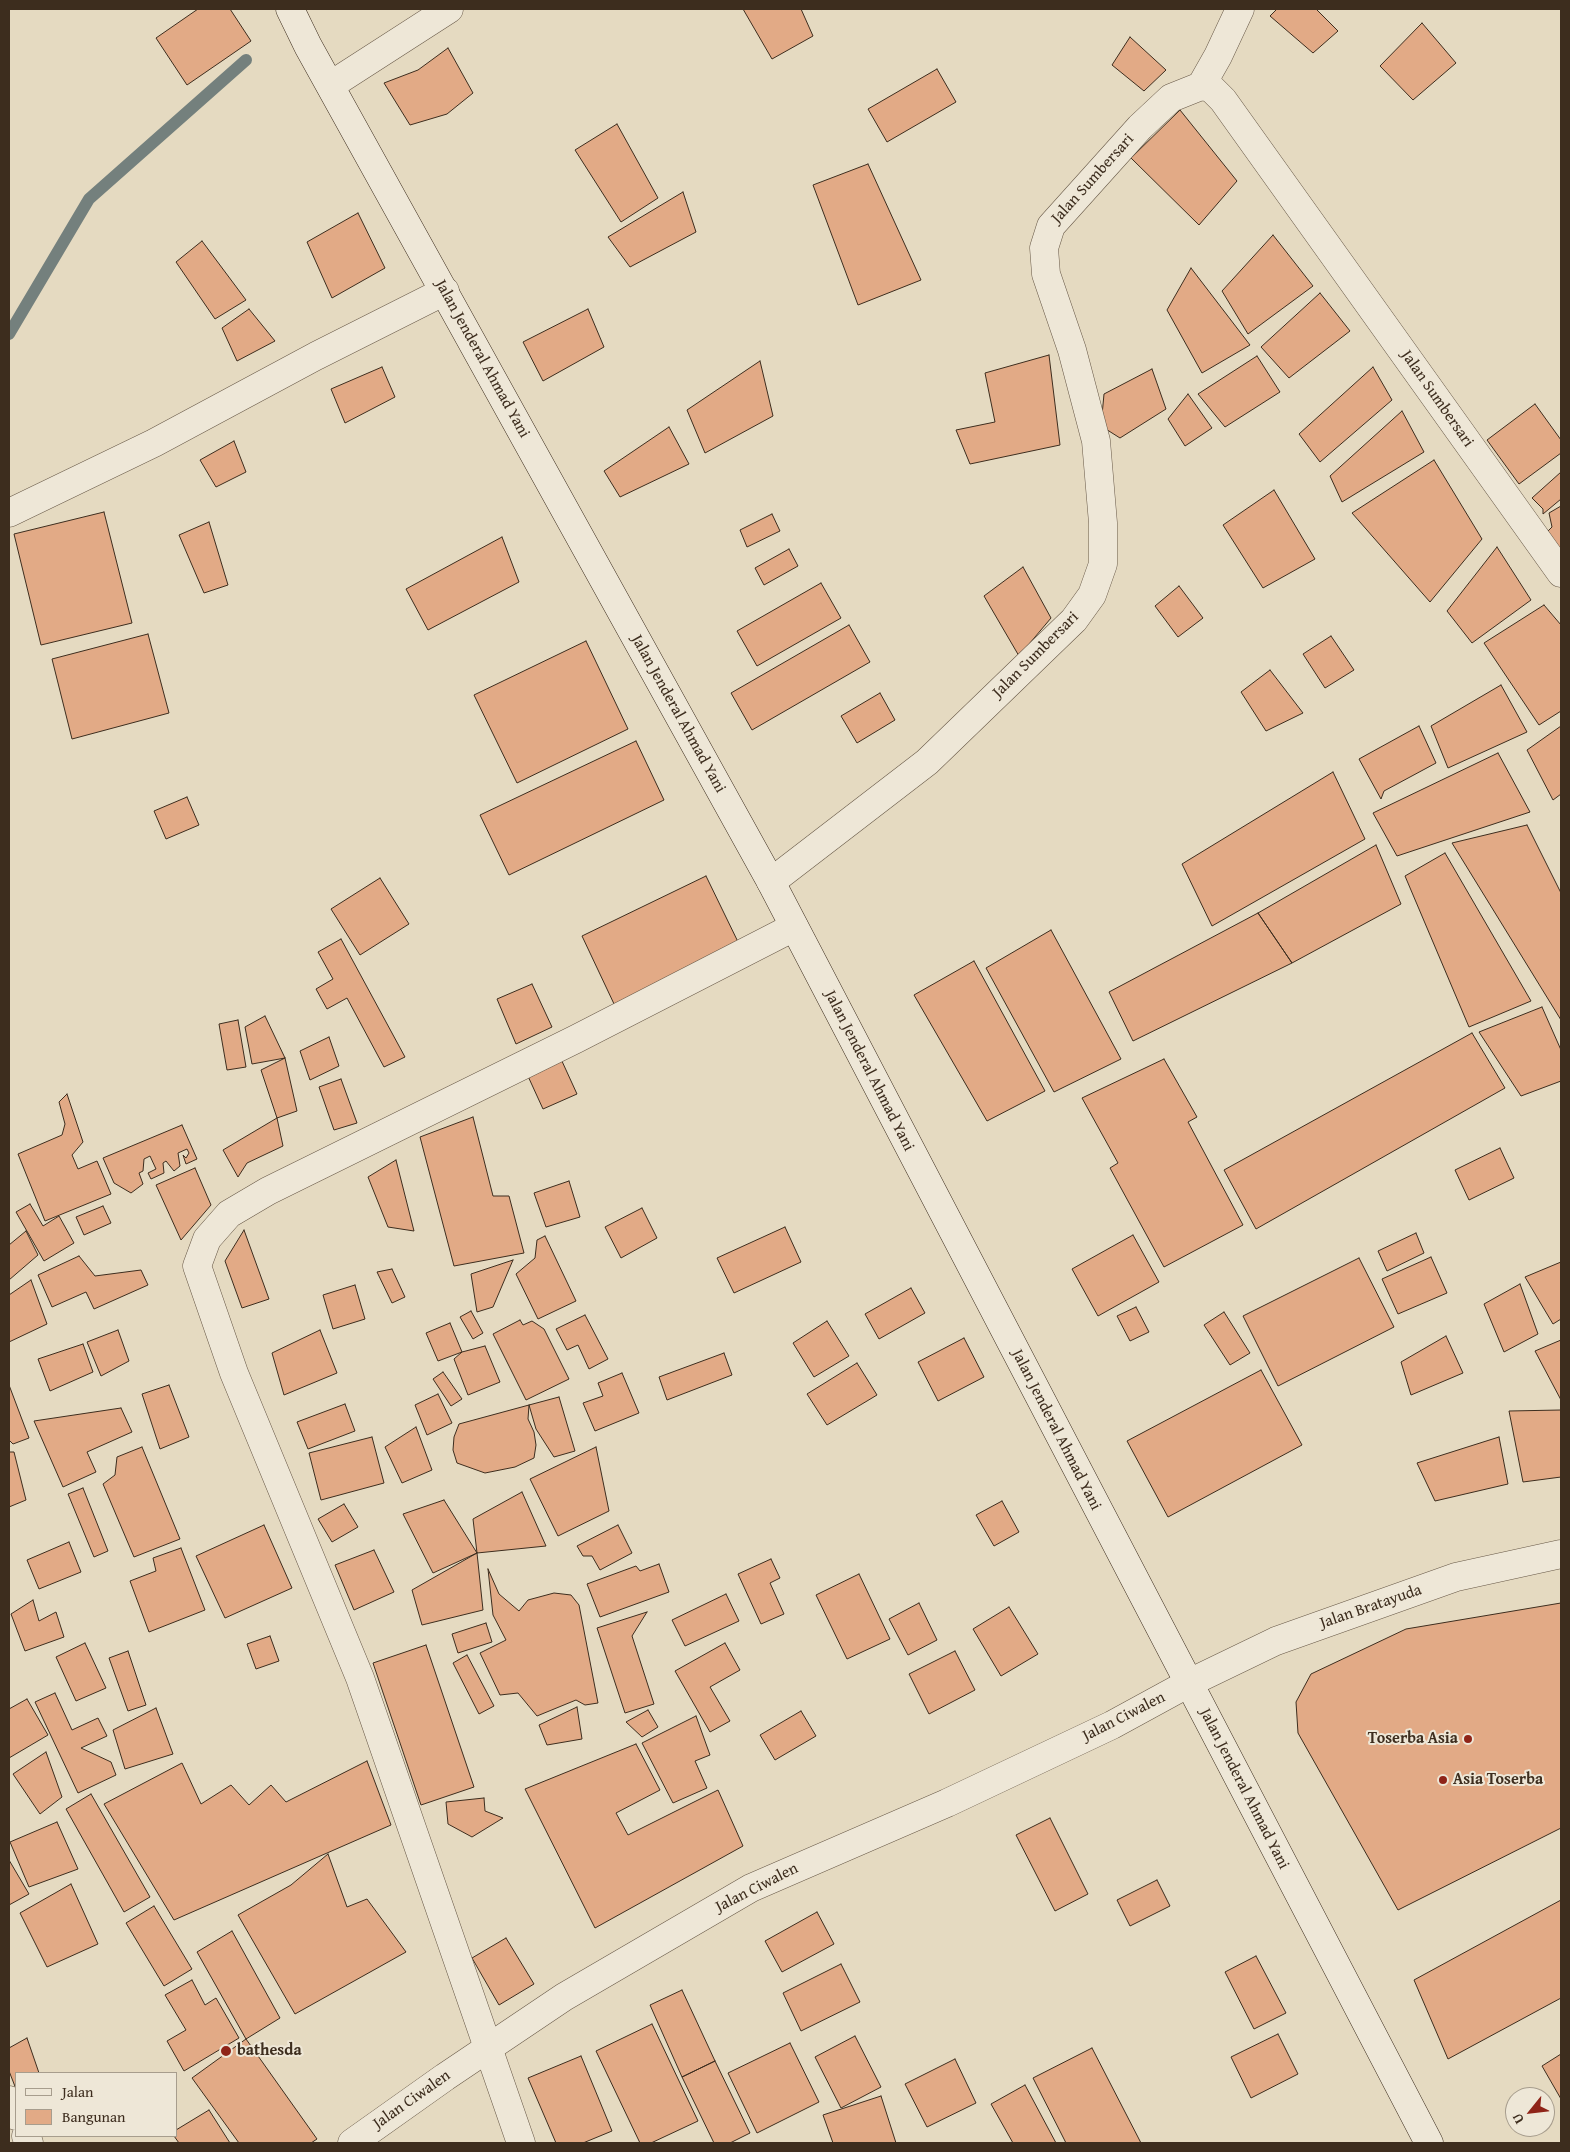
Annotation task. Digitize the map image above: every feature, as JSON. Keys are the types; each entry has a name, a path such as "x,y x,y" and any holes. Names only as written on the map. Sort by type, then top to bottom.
{"street":[{"name":"Jalan Jenderal Ahmad Yani","path":"290,9 329,83 771,882 1429,2143"},
{"path":"329,83 449,9"},
{"path":"1201,86 1218,56 1240,9"},
{"name":"Jalan Sumbersari","path":"771,882 926,762 1074,620 1092,595 1102,564 1103,523 1096,441 1072,350 1046,274 1044,248 1051,226 1140,127 1171,98 1201,86 1211,88 1224,100 1561,574"},
{"path":"9,513 154,443 316,356 445,291"},
{"path":"521,2143 360,1678 234,1373 197,1266 207,1239 229,1214 268,1191 576,1039 794,928"},
{"name":"Jalan Bratayuda","path":"1189,1683 1276,1641 1456,1578 1561,1554"},
{"name":"Jalan Ciwalen","path":"352,2143 445,2076 564,1997 751,1888 947,1803 1112,1725 1189,1683"},
{"path":"9,2100 15,2114"}],"building":[{"path":"198,9 230,9 251,41 187,85 156,38"},
{"path":"743,9 801,9 813,36 772,59"},
{"path":"1277,9 1316,9 1338,31 1313,53 1270,16"},
{"path":"1422,23 1456,63 1413,100 1380,66"},
{"path":"1130,37 1166,70 1144,91 1112,65"},
{"path":"448,48 473,93 447,114 410,125 384,83 418,70"},
{"path":"937,69 956,102 887,142 868,109"},
{"path":"1180,110 1237,181 1199,225 1131,158"},
{"path":"617,124 658,198 621,222 575,150"},
{"path":"868,164 921,280 858,305 813,185"},
{"path":"683,192 696,232 630,267 608,237"},
{"path":"358,213 385,268 332,298 307,242"},
{"path":"1273,235 1313,286 1248,334 1222,291"},
{"path":"202,241 246,300 215,319 176,262"},
{"path":"1191,268 1250,345 1202,373 1167,310"},
{"path":"1320,293 1350,331 1289,378 1261,347"},
{"path":"249,309 275,341 237,361 222,328"},
{"path":"588,309 604,347 543,381 523,342"},
{"path":"1049,355 1060,445 970,464 956,430 995,422 985,373"},
{"path":"1257,356 1280,392 1225,427 1198,394"},
{"path":"760,361 773,416 705,453 687,410"},
{"path":"382,367 395,397 345,423 331,389"},
{"path":"1373,367 1392,400 1320,462 1299,434"},
{"path":"1152,369 1166,409 1120,438 1101,426 1104,394"},
{"path":"1188,394 1212,428 1185,446 1168,419"},
{"path":"1535,404 1561,440 1561,453 1519,484 1487,440"},
{"path":"1402,411 1424,452 1342,502 1330,476"},
{"path":"669,427 689,464 620,497 604,471"},
{"path":"234,441 246,472 216,487 200,460"},
{"path":"1434,460 1482,539 1430,602 1352,513"},
{"path":"1561,472 1561,499 1543,514 1543,509 1532,498"},
{"path":"1274,490 1315,559 1263,588 1223,525"},
{"path":"1561,506 1561,555 1544,535 1552,527 1549,513"},
{"path":"104,512 132,623 41,645 14,534"},
{"path":"772,514 780,531 747,547 740,530"},
{"path":"209,522 228,585 204,593 179,535"},
{"path":"502,537 519,582 428,630 406,589"},
{"path":"1497,547 1531,600 1472,643 1447,611"},
{"path":"789,549 798,566 764,585 755,568"},
{"path":"1023,567 1051,618 1019,656 984,596"},
{"path":"821,583 841,618 757,666 737,631"},
{"path":"1179,586 1203,618 1178,637 1155,606"},
{"path":"1544,605 1561,625 1561,711 1539,725 1484,643"},
{"path":"849,625 870,662 752,730 731,693"},
{"path":"148,634 169,713 72,739 52,659"},
{"path":"1331,636 1354,670 1325,688 1303,654"},
{"path":"586,641 628,729 517,783 474,695"},
{"path":"1270,670 1303,713 1266,731 1241,692"},
{"path":"1501,685 1527,732 1448,768 1431,726"},
{"path":"880,693 895,720 857,743 841,716"},
{"path":"1419,726 1436,763 1384,791 1381,799 1359,759"},
{"path":"1561,726 1561,794 1553,800 1527,750"},
{"path":"636,741 664,800 509,875 480,815"},
{"path":"1498,753 1530,812 1397,856 1373,813"},
{"path":"1333,772 1365,839 1212,926 1182,864"},
{"path":"187,797 199,825 166,839 154,811"},
{"path":"1527,825 1561,893 1561,1020 1452,843"},
{"path":"1376,845 1401,904 1292,963 1258,913"},
{"path":"1445,853 1531,1001 1469,1027 1405,876"},
{"path":"706,876 740,946 615,1006 582,936"},
{"path":"380,878 409,924 360,955 331,909"},
{"path":"1258,913 1292,963 1133,1041 1109,992"},
{"path":"1051,930 1121,1059 1054,1092 986,968"},
{"path":"341,939 405,1057 384,1067 347,998 327,1009 316,989 333,979 318,952"},
{"path":"974,961 1045,1091 987,1121 914,995"},
{"path":"532,984 552,1027 516,1044 497,999"},
{"path":"1542,1007 1561,1050 1561,1081 1521,1096 1479,1032"},
{"path":"265,1016 285,1058 252,1064 245,1027"},
{"path":"238,1020 246,1067 227,1070 219,1024"},
{"path":"1472,1033 1505,1088 1256,1229 1224,1170"},
{"path":"329,1037 339,1066 310,1080 300,1051"},
{"path":"285,1058 297,1111 277,1118 261,1070"},
{"path":"561,1059 577,1094 543,1109 527,1074"},
{"path":"1164,1059 1197,1117 1188,1122 1243,1225 1164,1267 1110,1168 1118,1163 1082,1098"},
{"path":"341,1079 357,1123 334,1130 319,1087"},
{"path":"67,1094 83,1142 72,1155 78,1169 97,1161 111,1194 45,1221 18,1154 62,1135 65,1124 59,1102"},
{"path":"473,1117 493,1196 509,1196 524,1253 454,1266 420,1137"},
{"path":"277,1118 283,1146 247,1163 238,1177 223,1150"},
{"path":"182,1125 197,1159 186,1164 183,1155 186,1158 189,1153 187,1149 178,1153 180,1166 174,1171 166,1161 163,1163 164,1173 151,1179 148,1173 156,1169 150,1156 144,1159 143,1171 139,1173 143,1184 131,1193 114,1183 103,1158"},
{"path":"1500,1148 1514,1178 1469,1200 1455,1170"},
{"path":"396,1160 414,1231 388,1227 368,1177"},
{"path":"195,1168 211,1205 181,1240 156,1185"},
{"path":"569,1181 580,1217 546,1227 534,1193"},
{"path":"30,1204 43,1226 59,1216 74,1243 44,1261 16,1212"},
{"path":"103,1206 111,1223 84,1235 76,1217"},
{"path":"642,1208 657,1238 621,1258 605,1227"},
{"path":"785,1227 801,1262 734,1293 717,1258"},
{"path":"244,1230 269,1299 242,1308 225,1261"},
{"path":"26,1231 38,1255 9,1280 9,1245"},
{"path":"1416,1233 1424,1253 1387,1271 1378,1251"},
{"path":"1133,1235 1159,1282 1098,1316 1072,1269"},
{"path":"545,1236 576,1301 538,1319 516,1274 535,1258 537,1240"},
{"path":"79,1256 95,1276 141,1270 148,1285 94,1309 86,1292 52,1307 38,1275"},
{"path":"1431,1257 1447,1293 1398,1314 1382,1279"},
{"path":"1359,1258 1394,1327 1278,1386 1243,1316"},
{"path":"513,1260 493,1307 477,1312 471,1274"},
{"path":"1561,1262 1561,1319 1553,1324 1525,1277"},
{"path":"392,1269 405,1297 392,1303 377,1272"},
{"path":"31,1280 47,1324 9,1342 9,1295"},
{"path":"1520,1284 1538,1334 1504,1352 1484,1304"},
{"path":"355,1285 365,1319 333,1329 323,1295"},
{"path":"911,1288 925,1313 879,1339 865,1314"},
{"path":"1136,1307 1149,1332 1130,1341 1117,1316"},
{"path":"471,1311 483,1333 473,1339 460,1317"},
{"path":"1224,1312 1250,1353 1230,1365 1204,1325"},
{"path":"585,1315 608,1359 589,1369 578,1345 567,1350 556,1329"},
{"path":"520,1320 523,1325 532,1321 544,1329 569,1379 526,1400 493,1334"},
{"path":"827,1321 849,1356 814,1377 793,1343"},
{"path":"450,1323 462,1352 438,1361 426,1333"},
{"path":"118,1330 129,1361 101,1376 87,1342"},
{"path":"320,1330 337,1373 284,1395 272,1353"},
{"path":"1446,1336 1463,1373 1411,1395 1401,1362"},
{"path":"964,1338 984,1377 938,1401 918,1362"},
{"path":"1561,1340 1561,1400 1535,1351"},
{"path":"83,1344 93,1372 50,1391 38,1359"},
{"path":"485,1346 500,1382 468,1395 454,1359 462,1352"},
{"path":"724,1353 732,1375 667,1400 659,1377"},
{"path":"857,1363 877,1395 827,1425 807,1394"},
{"path":"1261,1370 1302,1445 1168,1517 1127,1441"},
{"path":"443,1372 462,1399 451,1406 433,1379"},
{"path":"622,1373 639,1413 595,1431 583,1403 603,1396 598,1383"},
{"path":"9,1385 29,1438 13,1444 9,1440"},
{"path":"169,1385 189,1437 160,1449 142,1394"},
{"path":"438,1394 452,1423 427,1435 415,1405"},
{"path":"559,1397 575,1451 554,1457 536,1429 529,1405"},
{"path":"345,1404 355,1431 308,1449 297,1422"},
{"path":"529,1405 528,1419 534,1432 536,1445 534,1458 515,1467 485,1473 457,1463 453,1450 454,1437 459,1424"},
{"path":"121,1408 132,1432 87,1452 96,1472 63,1487 34,1421"},
{"path":"1561,1410 1561,1477 1523,1482 1509,1411"},
{"path":"416,1427 432,1470 402,1483 385,1447"},
{"path":"372,1437 384,1483 321,1500 309,1453"},
{"path":"1499,1437 1508,1484 1435,1501 1417,1463"},
{"path":"142,1447 180,1539 134,1557 103,1484 115,1475 117,1457"},
{"path":"596,1447 609,1511 558,1536 530,1479"},
{"path":"9,1452 14,1452 26,1500 9,1507"},
{"path":"83,1488 108,1551 94,1557 68,1494"},
{"path":"522,1492 546,1546 477,1553 473,1519"},
{"path":"444,1500 477,1553 433,1573 403,1514"},
{"path":"1002,1501 1019,1532 994,1546 976,1515"},
{"path":"344,1504 358,1527 332,1542 318,1519"},
{"path":"264,1525 292,1588 225,1618 196,1556"},
{"path":"618,1525 632,1553 600,1570 592,1556 583,1556 577,1546"},
{"path":"69,1542 81,1572 39,1589 27,1560"},
{"path":"181,1548 205,1610 149,1632 130,1581 156,1571 153,1558"},
{"path":"374,1550 394,1592 354,1610 335,1565"},
{"path":"477,1553 483,1610 422,1625 412,1590"},
{"path":"771,1559 780,1578 770,1583 784,1614 761,1624 738,1574"},
{"path":"659,1564 669,1592 600,1617 587,1584 636,1566 640,1571"},
{"path":"488,1569 499,1594 519,1611 528,1600 554,1593 571,1595 579,1605 598,1703 585,1705 576,1700 537,1716 518,1693 500,1695 480,1653 506,1640 493,1615"},
{"path":"859,1574 890,1639 847,1659 816,1595"},
{"path":"726,1594 739,1621 685,1646 672,1620"},
{"path":"33,1600 39,1621 56,1612 64,1637 25,1651 11,1614"},
{"path":"919,1603 937,1640 908,1655 889,1619"},
{"name":"Asia Toserba","path":"1561,1603 1561,1828 1398,1910 1298,1733 1296,1702 1311,1674 1406,1629"},
{"path":"1009,1607 1038,1654 1001,1676 973,1629"},
{"path":"647,1612 632,1636 654,1704 625,1713 597,1628"},
{"path":"486,1623 492,1642 458,1653 452,1634"},
{"path":"270,1636 279,1661 256,1669 247,1644"},
{"path":"85,1643 106,1688 76,1701 56,1657"},
{"path":"725,1643 740,1670 710,1687 730,1721 710,1732 675,1671"},
{"path":"426,1645 474,1787 421,1805 373,1663"},
{"path":"128,1651 146,1705 128,1711 109,1658"},
{"path":"955,1651 975,1690 929,1714 909,1674"},
{"path":"467,1655 494,1706 479,1714 453,1663"},
{"path":"55,1693 72,1730 98,1718 107,1736 81,1748 111,1762 116,1775 78,1793 35,1702"},
{"path":"27,1699 48,1735 9,1758 9,1709"},
{"path":"577,1707 582,1739 547,1745 539,1725"},
{"path":"156,1708 173,1754 125,1769 113,1730"},
{"path":"648,1710 658,1727 642,1737 626,1722"},
{"path":"801,1711 816,1736 775,1760 760,1735"},
{"path":"696,1716 710,1755 695,1761 707,1788 673,1803 642,1743"},
{"path":"636,1744 660,1790 616,1813 628,1835 718,1790 743,1846 595,1928 525,1789"},
{"path":"46,1752 62,1797 40,1814 13,1774"},
{"path":"367,1761 391,1825 174,1920 104,1804 182,1763 201,1804 231,1785 249,1805 271,1785 286,1802"},
{"path":"91,1794 150,1897 124,1912 66,1809"},
{"path":"484,1798 485,1811 503,1818 472,1837 448,1824 446,1802"},
{"path":"1050,1818 1088,1894 1055,1911 1016,1835"},
{"path":"57,1822 78,1869 29,1887 10,1842"},
{"path":"328,1854 347,1907 367,1899 406,1952 295,2014 238,1915 291,1885"},
{"path":"9,1860 29,1894 9,1905"},
{"path":"1157,1880 1170,1906 1130,1926 1117,1900"},
{"path":"71,1884 98,1944 47,1967 20,1913"},
{"path":"1561,1900 1561,1998 1448,2059 1414,1980"},
{"path":"154,1906 192,1969 164,1986 126,1923"},
{"path":"817,1912 834,1944 782,1972 765,1941"},
{"path":"232,1931 280,2018 246,2039 197,1952"},
{"path":"506,1938 534,1984 499,2005 472,1958"},
{"path":"1256,1956 1286,2013 1254,2029 1225,1972"},
{"path":"841,1964 860,2002 801,2031 783,1993"},
{"path":"192,1980 205,2005 216,1998 239,2038 184,2071 167,2041 186,2030 165,1995"},
{"path":"682,1990 715,2061 682,2077 650,2005"},
{"path":"652,2024 698,2121 651,2143 640,2143 596,2051"},
{"path":"1278,2034 1298,2074 1251,2098 1231,2057"},
{"path":"855,2036 881,2087 841,2108 815,2057"},
{"path":"27,2038 39,2072 15,2072 15,2086 9,2071 9,2048"},
{"path":"246,2039 317,2139 311,2143 239,2143 192,2078"},
{"path":"790,2043 819,2102 757,2133 728,2073"},
{"path":"1092,2048 1141,2143 1066,2143 1033,2078"},
{"path":"1561,2054 1561,2099 1555,2087 1542,2066"},
{"path":"581,2056 612,2131 583,2143 556,2143 528,2078"},
{"path":"955,2059 976,2103 927,2127 905,2084"},
{"path":"715,2061 750,2133 730,2143 714,2143 682,2077"},
{"path":"1025,2085 1056,2143 1013,2143 991,2104"},
{"path":"881,2096 896,2143 833,2143 823,2115"},
{"path":"209,2110 230,2143 179,2143 175,2137 178,2137 178,2129"}],"waterway":[{"path":"9,334 89,199 246,60"}],"place":[{"name":"Toserba Asia","path":"1468,1739"},
{"name":"Asia Toserba","path":"1443,1780"},
{"name":"bathesda","path":"226,2051"}]}
